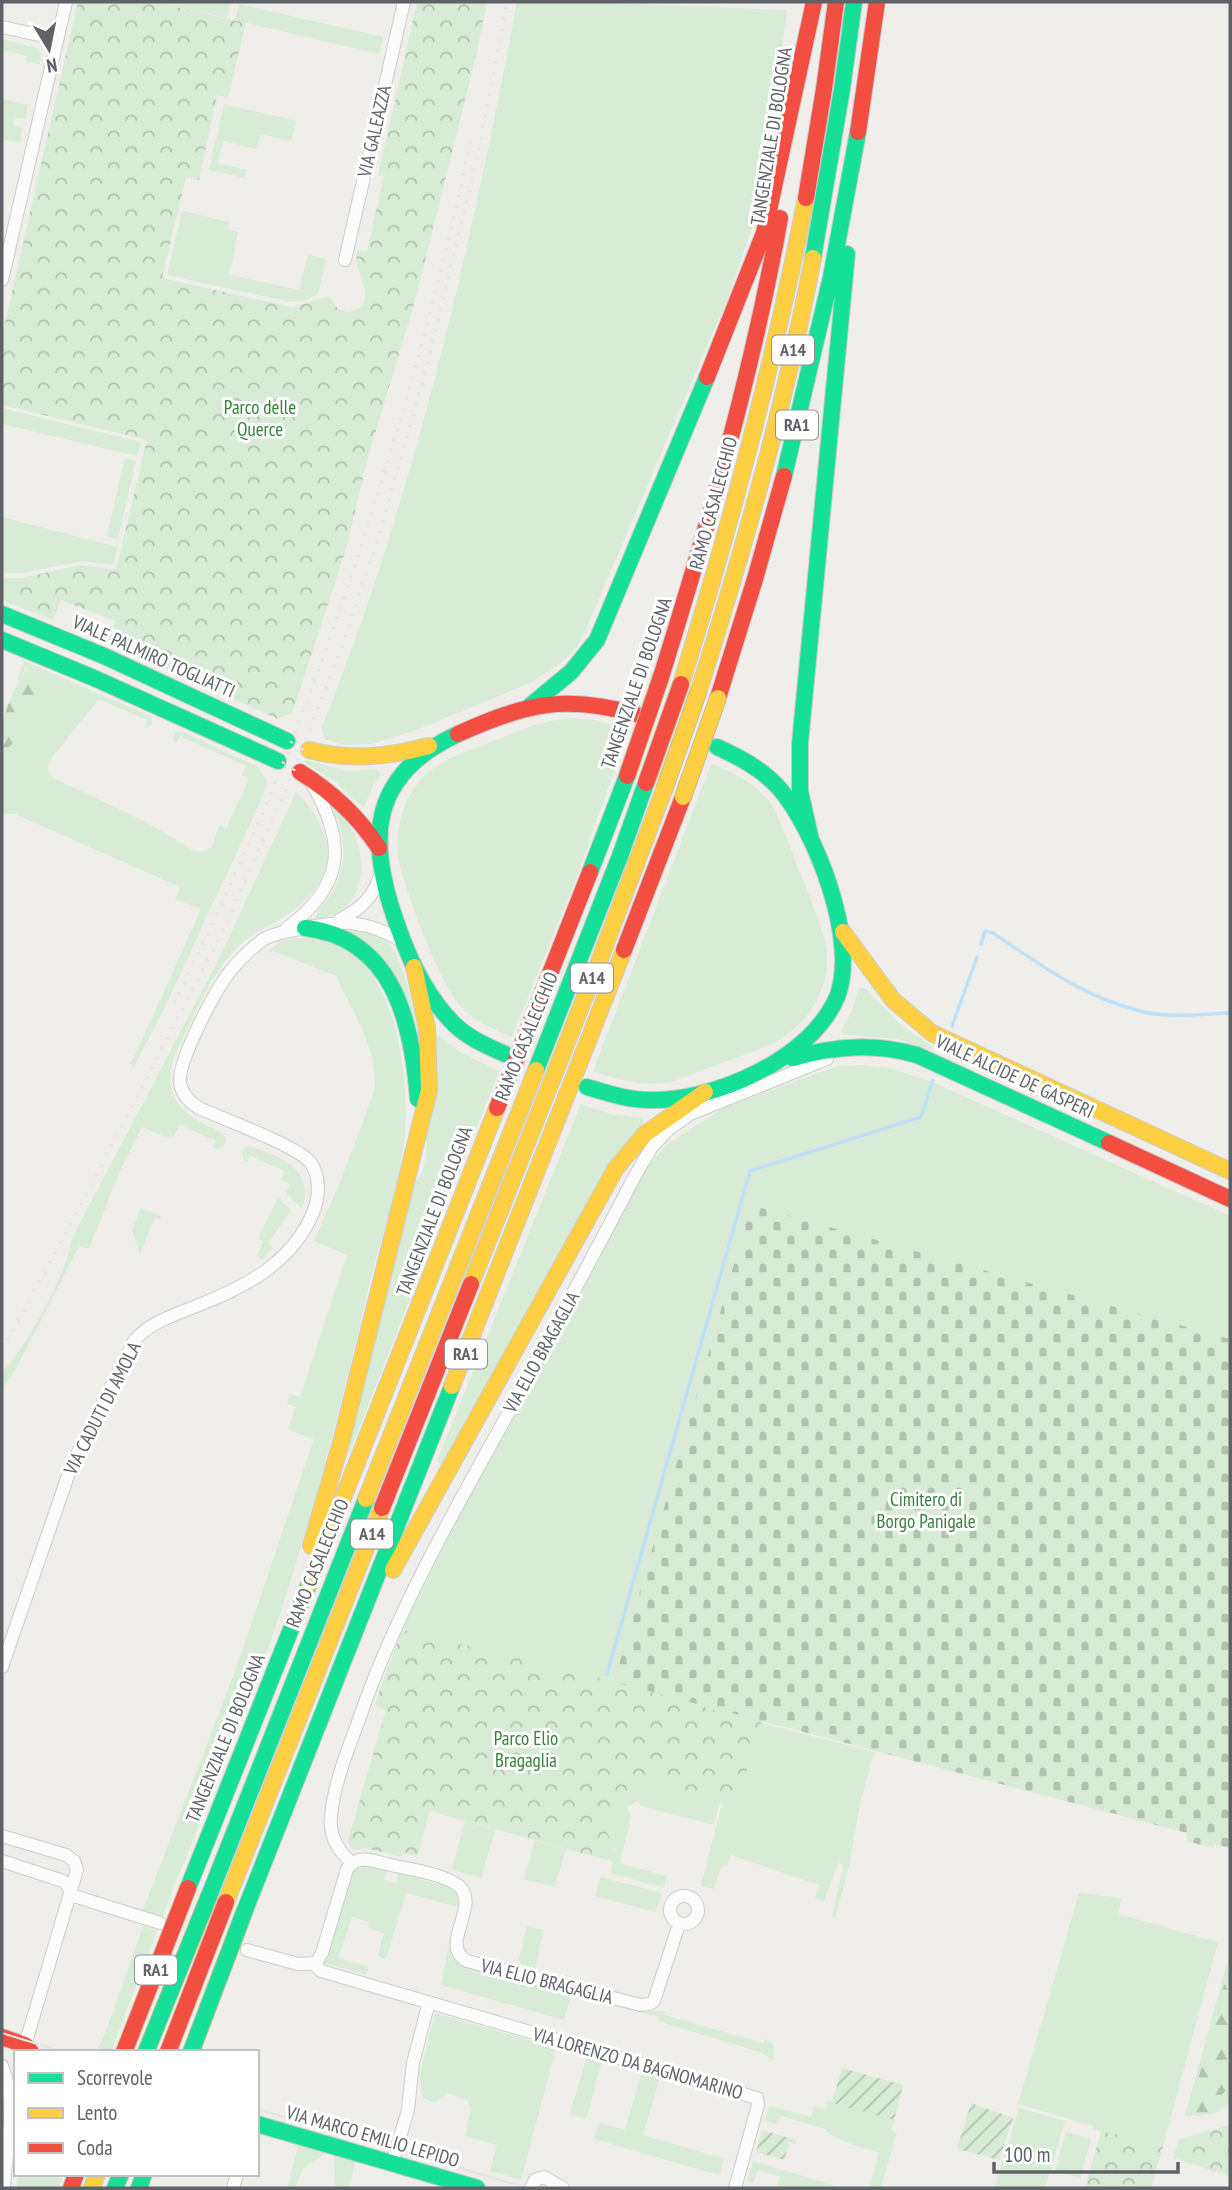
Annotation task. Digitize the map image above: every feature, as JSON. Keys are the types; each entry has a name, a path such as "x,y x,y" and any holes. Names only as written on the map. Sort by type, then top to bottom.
{"main road":[{"name":"TANGENZIALE DI BOLOGNA","path":"125,2050 570,925 627,776 661,677 702,548 765,296 814,2"},
{"path":"530,706 571,672 597,640 749,275 770,209 814,2"},
{"name":"RAMO CASALECCHIO","path":"147,2050 620,856 681,684 720,559 777,338 812,160 836,2"},
{"name":"RAMO CASALECCHIO","path":"169,2050 615,920 699,691 754,510 791,357 837,127 854,2"},
{"name":"RA1","path":"192,2050 640,911 718,698 765,547 828,294 856,147 877,2"},
{"path":"811,840 800,791 800,743 856,147"},
{"name":"VIALE PALMIRO TOGLIATTI","path":"2,614 116,662 287,741"},
{"path":"2,640 94,678 278,761"},
{"path":"309,750 340,758 363,759 398,754 437,744 530,706 579,701 635,715"},
{"path":"437,744 413,762 401,774 392,789 381,816 379,848 382,869 402,941 437,1005 454,1024 470,1036 505,1054"},
{"path":"587,1087 645,1100 674,1099 705,1092 737,1081 772,1064 813,1036 834,1007 844,972 840,928 825,874 811,840 774,783 757,769 717,747"},
{"path":"303,774 327,788 348,807 379,848"},
{"path":"306,928 328,931 353,942 370,956 390,986 408,1037 418,1088 414,1154"},
{"name":"VIALE ALCIDE DE GASPERI","path":"840,928 890,999 932,1033 1230,1171"},
{"path":"251,1730 312,1545 342,1439 428,1097 431,1057 425,1012 414,967"},
{"name":"VIALE ALCIDE DE GASPERI","path":"772,1064 832,1046 870,1044 917,1055 1230,1199"},
{"path":"311,1746 408,1541 616,1168 626,1152 650,1128 705,1092"},
{"path":"2,2037 28,2049"},
{"name":"VIA MARCO EMILIO LEPIDO","path":"259,2125 477,2188"}],"street":[{"path":"2,280 66,2"},
{"name":"VIA GALEAZZA","path":"345,260 404,2"},
{"path":"2,27 57,39"},
{"name":"VIA CADUTI DI AMOLA","path":"2,1667 72,1464 134,1341 157,1322 258,1278 289,1248 313,1213 317,1186 315,1172 308,1160 286,1147 199,1108 188,1100 180,1086 183,1061 225,977 257,945 297,920 322,894 334,863 335,838 323,804 303,774"},
{"name":"VIA CADUTI DI AMOLA","path":"333,922 368,901 382,869"},
{"name":"VIA CADUTI DI AMOLA","path":"280,933 333,922 352,922 371,926 402,941"},
{"name":"VIA ELIO BRAGAGLIA","path":"680,1924 654,2001 650,2004 641,2005 467,1961 457,1949 465,1903 464,1892 457,1884 371,1860 352,1863 335,1843 331,1831 331,1816 341,1771 376,1672 406,1603 453,1511 652,1147 669,1129 690,1114 815,1062 842,1055 867,1053 907,1058 959,1073"},
{"path":"2,1836 71,1859 77,1870 28,2049"},
{"path":"2,1861 63,1881 71,1895"},
{"path":"247,1950 298,1964 314,1964 321,1957 345,1875 352,1863"},
{"path":"71,1895 160,1923"},
{"path":"314,1964 321,1971 429,2002 413,2063 408,2110 392,2164"},
{"name":"VIA LORENZO DA BAGNOMARINO","path":"429,2002 757,2098 758,2105 735,2188"},
{"path":"2,2066 11,2107"},
{"path":"4,2188 3,2169 14,2099"},
{"path":"531,2188 535,2180 544,2177 563,2188"}],"green space":[{"name":"Parco delle Querce","path":"78,2 153,2 246,23 228,97 217,95 199,180 186,177 162,278 291,307 330,297 338,309 347,312 359,309 364,302 365,288 356,258 357,250 367,251 384,176 378,175 417,2 487,2 415,301 369,453 346,549 292,713 278,719 107,642 115,621 61,600 53,620 2,600 2,578 22,578 80,565 116,570 147,440 2,405 2,336"},
{"path":"153,2 231,2 227,18"},
{"path":"517,2 787,10 762,191 728,297 577,647 560,664 530,683 411,732 372,744 346,745 324,739 322,727 385,550 437,369 460,278"},
{"path":"239,4 383,37 379,54 235,20"},
{"path":"2,39 37,48 41,54 40,64 26,62 27,56 2,50"},
{"path":"2,99 28,105 25,119 15,118 13,125 23,128 20,143 2,139"},
{"path":"224,104 296,121 291,141 261,134 257,149 223,141 218,163 247,170 245,178 209,170"},
{"path":"182,211 230,222 228,230 238,232 229,275 299,290 308,255 326,259 318,294 304,301 291,302 167,275"},
{"path":"2,408 141,442 137,456 2,424"},
{"path":"125,458 136,461 118,539 107,536"},
{"path":"2,517 117,547 113,565 83,561 22,573 2,573"},
{"path":"24,661 152,717 152,726 144,728 147,720 99,699 49,761 48,771 53,778 146,822 191,849 202,852 212,847 219,825 227,827 249,778 242,775 246,766 180,736 176,743 173,738 176,732 186,733 260,768 259,771 267,780 263,796 163,1011 134,1066 129,1063 133,1060 201,909 175,899 180,887 15,814 2,814 2,754 22,726 25,708 39,690 33,667 26,667 18,681"},
{"path":"31,665 39,690 25,708 16,740 2,754 1,728 6,711 18,683"},
{"path":"575,718 595,720 628,731 576,879 512,1037 482,1023 465,1011 446,983 418,919 399,863 400,821 410,795 418,784 445,761 533,726"},
{"path":"305,760 348,771 377,769 381,775 362,807 336,782 304,762"},
{"path":"711,764 746,781 761,792 774,808 822,932 827,955 823,986 810,1012 775,1043 677,1080 635,1082 593,1071"},
{"path":"296,792 310,807 325,839 325,870 318,885 306,899 290,913 249,937 226,960 201,1001 173,1059 170,1080 177,1102 194,1118 223,1135 225,1144 217,1149 213,1147 216,1141 180,1125 174,1136 168,1138 142,1127 119,1173 89,1249 79,1246 16,1369 2,1389 2,1372 22,1346 44,1309 63,1270 72,1238 220,957"},
{"path":"327,800 341,813 352,830 359,849 361,868 358,887 350,902 335,914 314,919 333,891 342,868 341,833"},
{"path":"339,927 370,931 386,940 392,948 408,988 421,1042 404,1002"},
{"path":"294,938 331,941 353,953 371,972 384,996 394,1023 404,1081 406,1108 403,1152 331,1441 289,1586 246,1711 162,1917 143,1910 234,1674 314,1439 288,1430 296,1407 287,1404 290,1394 300,1397 347,1255 314,1241 339,1185 375,1089 375,1074 368,1045 336,976 274,951 266,953 278,943"},
{"path":"863,988 900,1024 933,1047 930,1050 897,1039 842,1034 858,990"},
{"path":"437,1035 460,1052 499,1071 348,1452 415,1182 425,1162"},
{"path":"866,1065 889,1068 930,1081 1230,1216 1230,1339 751,1205 762,1723 874,1752 835,1918 832,1917 843,1867 839,1861 824,1901 815,1898 819,1885 731,1855 727,1866 722,1865 714,1889 701,1886 726,1787 613,1701 365,1848 353,1850 348,1841 386,1710 375,1704 402,1630 422,1586 639,1177 666,1145 725,1107 837,1066"},
{"path":"581,1104 611,1114 642,1118 644,1121 442,1465 437,1461"},
{"path":"248,1146 282,1159 299,1174 304,1183 302,1208 286,1194 290,1184 281,1180 285,1171 250,1156 247,1162 244,1160 242,1151"},
{"path":"278,1198 291,1210 269,1242 273,1248 262,1259 256,1256 264,1242 258,1238"},
{"name":"Cimitero di Borgo Panigale","path":"751,1205 1230,1339 1230,1849 1215,1844 1214,1848 1186,1841 1187,1833 614,1682"},
{"path":"141,1208 161,1216 160,1219 155,1217 140,1254 132,1231"},
{"name":"Parco Elio Bragaglia","path":"402,1630 614,1682 762,1723 735,1807 655,1782 597,1819 597,1823 611,1840 614,1862 430,1811 417,1856 403,1852 401,1857 365,1848 353,1850 348,1841 386,1710 375,1704"},
{"path":"623,1759 720,1802 714,1825 641,1806 638,1801 627,1807 631,1818 620,1863 667,1876 664,1888 611,1873 615,1849 569,1787"},
{"path":"465,1821 495,1830 481,1878 452,1870"},
{"path":"535,1841 566,1849 555,1887 524,1879"},
{"path":"366,1864 387,1870 384,1880 396,1883 399,1873 448,1887 457,1894 458,1907 406,1893 386,1959 378,1956 384,1933 368,1928 370,1922 352,1917 338,1958 369,1967 366,1975 324,1963 353,1871"},
{"path":"601,1877 662,1893 656,1912 595,1896"},
{"path":"1079,1893 1122,1898 1118,1914 1218,1942 1163,2146 1093,2129 1093,2126 1018,2104"},
{"path":"143,1926 157,1931 112,2050 97,2050 107,2029"},
{"path":"527,1926 544,1930 535,1968 521,1964 519,1959"},
{"path":"450,1938 452,1955 460,1963 567,1992 570,1998 564,2020 441,1985"},
{"path":"1230,1953 1230,2103 1217,2112 1185,2116"},
{"path":"1230,1962 1230,2072 1226,2090 1220,2097 1215,2113 1197,2116 1189,2113"},
{"path":"574,1994 646,2012 665,2011 664,2015 763,2043 766,2039 774,2045 773,2060 760,2052 658,2021 659,2017"},
{"path":"435,2013 556,2048 521,2180 490,2171 497,2145 465,2136 471,2108 467,2100 447,2093 435,2103 422,2097 420,2073"},
{"path":"587,2056 602,2061 586,2119 570,2114"},
{"path":"842,2068 903,2085 894,2120 832,2103"},
{"path":"642,2072 660,2077 643,2135 724,2159 719,2175 594,2139 599,2123 625,2130"},
{"path":"827,2101 894,2120 891,2130 897,2132 881,2188 869,2188 879,2153 845,2142 826,2132 826,2129 781,2116 776,2124 765,2121 769,2106 811,2117 814,2106 825,2109"},
{"path":"971,2103 1013,2118 999,2160 957,2149"},
{"path":"1019,2108 1065,2121 1045,2188 994,2188"},
{"path":"1230,2125 1230,2176 1173,2158 1181,2139"},
{"path":"762,2130 796,2140 795,2144 790,2142 784,2160 756,2152"},
{"path":"1101,2131 1163,2146 1151,2188 1085,2188"},
{"path":"1066,2132 1091,2139 1080,2178 1055,2171"},
{"path":"298,2147 325,2154 303,2169 295,2188 287,2188"},
{"path":"334,2155 354,2161 349,2188 335,2188"},
{"path":"753,2161 843,2188 777,2188 780,2177 758,2170 753,2183 747,2181"},
{"path":"18,2176 63,2176 58,2188 17,2188"}],"waterway":[{"path":"981,944 985,931 993,933 1083,990 1122,1006 1154,1014 1230,1013"},
{"path":"952,1026 977,957"},
{"path":"607,1674 750,1171 921,1117 933,1080"}],"tram line":[{"path":"2,2033 57,2050"},
{"path":"259,2110 528,2188"}],"railway":[{"path":"2,1350 219,939 287,787 341,649 380,533 426,369 478,154 507,2"},
{"path":"174,1004 239,867 275,783 343,600 414,373 470,142"}],"traffic: fast":[{"path":"813,258 854,2"},
{"path":"784,476 831,277 858,132"},
{"path":"811,840 800,791 800,743 847,254"},
{"path":"530,706 571,672 597,640 707,377"},
{"path":"2,614 104,656 287,741"},
{"path":"2,640 94,678 278,761"},
{"path":"458,734 428,751 406,770 391,791 382,815 379,840 382,867 388,896 403,940 428,991 459,1029 505,1054"},
{"path":"587,1087 649,1100 674,1099 730,1085 783,1057 806,1040 824,1019 837,997 842,974 838,918 830,888 807,831 793,807 772,781 750,764 717,747"},
{"path":"590,872 627,776"},
{"path":"536,1070 646,783"},
{"path":"305,928 335,935 359,948 378,966 393,989 403,1014 418,1099"},
{"path":"793,1058 855,1048 885,1049 917,1055 1109,1143"},
{"path":"245,1910 452,1386"},
{"path":"209,1896 366,1499"},
{"path":"188,1888 309,1584"},
{"path":"147,2050 209,1896"},
{"path":"192,2050 245,1910"},
{"path":"259,2125 477,2188"},
{"path":"115,2188 120,2176"},
{"path":"139,2188 143,2176"}],"traffic: slow":[{"path":"681,684 750,443 806,198"},
{"path":"699,690 762,476 790,368 813,258"},
{"path":"664,790 699,690"},
{"path":"683,797 718,698"},
{"path":"309,750 340,756 369,756 429,746"},
{"path":"471,1284 664,790"},
{"path":"843,932 893,1000 932,1033 1230,1171"},
{"path":"452,1386 624,950"},
{"path":"311,1546 342,1439 429,1090 427,1028 414,967"},
{"path":"366,1499 536,1070"},
{"path":"393,1570 616,1168 645,1134 705,1092"},
{"path":"309,1584 497,1108"},
{"path":"226,1902 382,1508"},
{"path":"92,2188 96,2176"}],"traffic: jam":[{"path":"707,377 764,233 814,2"},
{"path":"806,198 836,2"},
{"path":"858,132 877,2"},
{"path":"661,677 728,449 780,218"},
{"path":"718,698 784,476"},
{"path":"627,776 661,677"},
{"path":"646,783 681,684"},
{"path":"458,734 504,715 545,705 587,704 635,714"},
{"path":"300,772 344,806 379,848"},
{"path":"624,950 683,797"},
{"path":"497,1108 590,872"},
{"path":"1109,1143 1230,1199"},
{"path":"382,1508 471,1284"},
{"path":"125,2050 188,1888"},
{"path":"169,2050 226,1902"},
{"path":"2,2037 25,2045 29,2050"},
{"path":"71,2188 75,2176"}]}
